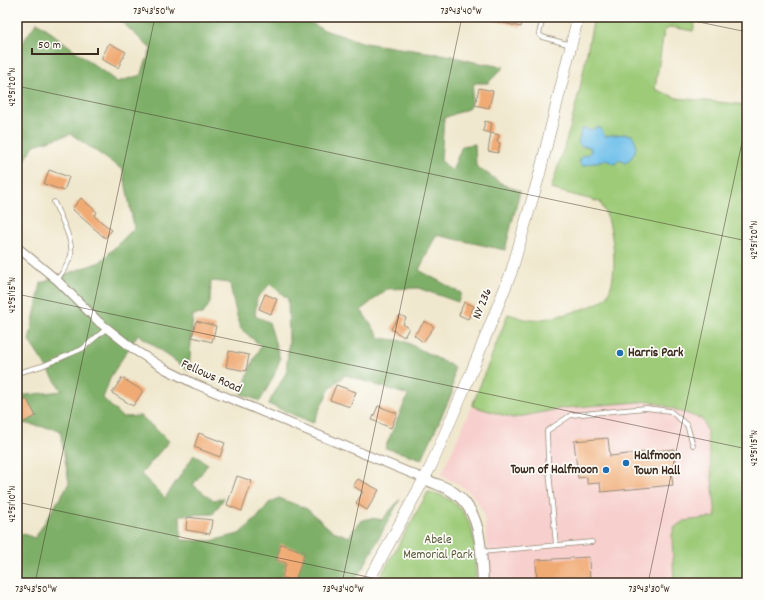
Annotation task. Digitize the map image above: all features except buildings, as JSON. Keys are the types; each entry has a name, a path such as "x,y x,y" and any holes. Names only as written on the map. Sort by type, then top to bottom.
{"main road":[{"name":"NY 236","path":"366,583 425,479 471,373 510,273 539,176 578,17"}],"street":[{"name":"Fellows Road","path":"17,247 57,280 107,328 136,351 167,370 194,384 425,479"},
{"path":"425,479 453,492 472,511 479,533 483,583"}],"lane":[{"path":"543,17 539,34 542,37 571,45"},
{"path":"54,202 71,246 69,261 57,280"},
{"path":"17,373 42,366 82,349 107,328"},
{"path":"556,545 548,460 548,431 571,415 646,408 670,411 687,425 692,445"},
{"path":"481,552 592,542"}],"shaded area":[{"path":"651,401 702,419 707,430 716,517 684,521 672,535 674,583 490,583 485,521 482,509 470,492 441,475 472,406 514,418 564,408"}],"green space":[{"path":"113,17 300,17 324,30 365,43 447,55 474,62 504,67 488,83 474,83 470,108 444,118 441,160 452,171 462,146 475,144 476,166 504,185 520,191 505,250 436,235 419,270 461,293 458,302 418,288 387,289 361,310 380,338 404,341 454,367 452,393 422,459 385,448 408,395 345,375 330,388 313,423 268,404 286,373 289,342 288,299 270,284 257,298 255,316 269,322 280,359 273,378 260,401 241,394 253,361 261,346 240,328 230,283 211,281 210,303 203,314 193,315 189,371 138,334 111,376 103,398 122,417 141,416 169,441 141,474 165,498 194,455 208,464 193,485 213,500 224,498 213,514 180,515 181,540 211,541 239,534 257,518 269,503 279,498 307,509 331,530 349,537 355,527 362,521 370,518 382,520 400,499 363,568 353,583 17,583 17,532 35,538 69,483 60,430 17,422 17,396 62,391 29,341 41,283 100,262 134,228 123,170 71,134 34,145 20,169 17,166 17,50 37,22 117,82 141,75 151,49 122,22"},
{"name":"Harris Park","path":"594,17 696,17 693,31 671,27 664,31 655,89 677,98 747,105 747,583 674,583 672,535 675,527 684,521 716,517 707,431 702,419 651,401 564,408 513,418 472,406 508,314 523,319 532,320 560,316 583,309 594,305 607,296 613,279 614,258 612,237 608,219 600,202 551,189 570,128 580,88"},
{"name":"Abele Memorial Park","path":"428,492 452,501 464,513 468,520 474,542 476,583 377,583"}],"water":[{"path":"600,127 605,136 625,134 632,135 636,146 634,154 626,163 619,160 615,164 606,160 581,166 579,162 582,156 589,154 591,150 590,147 581,146 578,143 581,130 584,128 589,130"}],"place":[{"name":"Harris Park","path":"620,353"},
{"name":"Halfmoon Town Hall","path":"626,463"},
{"name":"Town of Halfmoon","path":"606,470"}]}
